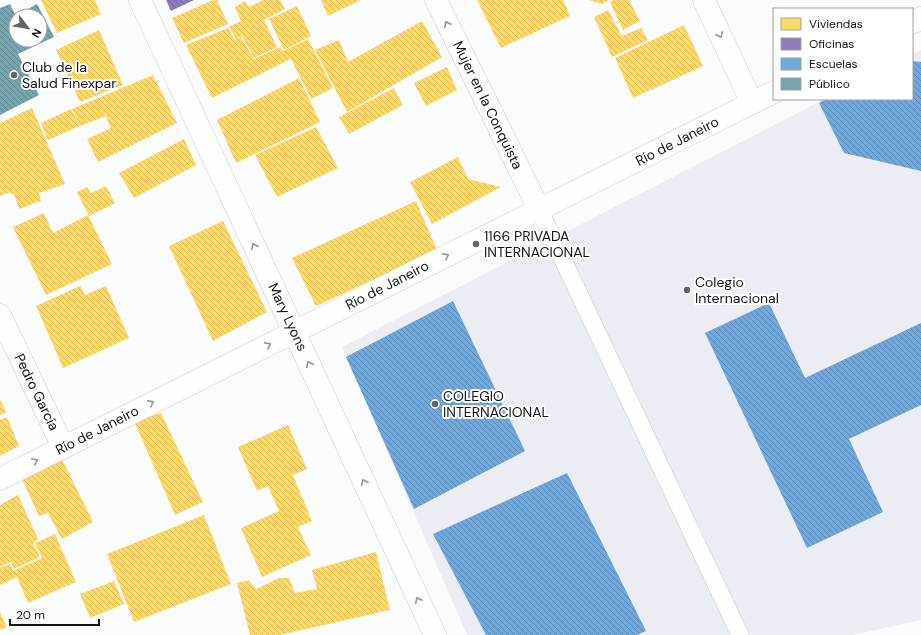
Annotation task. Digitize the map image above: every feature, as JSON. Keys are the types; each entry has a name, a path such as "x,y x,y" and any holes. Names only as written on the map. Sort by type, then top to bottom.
{"street":[{"name":"Mary Lyons","path":"140,0 435,635"},
{"name":"Mujer en la Conquista","path":"436,0 540,209"},
{"path":"704,0 752,103"},
{"name":"Río de Janeiro","path":"0,478 773,92"},
{"name":"Pedro García","path":"0,315 63,447"}],"lane":[{"path":"540,209 740,635"}],"shaded area":[{"name":"Colegio Internacional","path":"921,50 921,620 853,635 467,635 342,347 823,100 913,100 913,54"}],"building: Viviendas":[{"path":"41,0 95,0 101,14 57,33 48,14 48,8 45,8"},
{"path":"213,0 217,0 228,24 184,43 172,18"},
{"path":"263,0 280,0 285,9 264,20 277,47 254,58 242,36 236,39 229,27 241,21 235,7 245,1 249,7"},
{"path":"321,0 361,0 328,16"},
{"path":"477,0 563,0 570,16 501,48"},
{"path":"589,0 609,0 602,4"},
{"path":"614,0 629,0 640,21 623,30 610,2"},
{"path":"297,6 311,36 284,50 269,19"},
{"path":"608,10 622,36 641,28 648,40 612,57 594,17"},
{"path":"422,21 442,57 347,112 315,50 339,40 348,62"},
{"path":"684,25 703,66 633,98 615,58"},
{"path":"228,28 235,40 241,37 254,59 280,47 283,51 308,39 333,88 311,99 291,59 212,98 186,45"},
{"path":"99,30 123,85 80,102 56,50"},
{"path":"447,67 457,90 426,106 414,83"},
{"path":"153,75 177,123 98,162 87,139 111,128 106,116 80,126 72,109"},
{"path":"299,78 320,122 236,163 217,120"},
{"path":"394,88 403,105 349,134 339,117"},
{"path":"32,108 65,184 39,193 41,201 19,209 14,194 8,193 0,196 0,123"},
{"path":"71,109 80,126 48,140 41,123"},
{"path":"316,127 338,168 277,197 255,155"},
{"path":"184,139 196,165 134,198 119,173"},
{"path":"458,157 468,179 501,187 432,224 410,182"},
{"path":"106,186 115,203 89,216 77,192 87,187 91,193"},
{"path":"416,201 437,250 316,306 292,258"},
{"path":"44,213 53,233 88,215 112,264 46,295 13,227"},
{"path":"223,221 267,312 213,341 169,246"},
{"path":"80,286 85,295 106,286 129,338 63,368 36,306"},
{"path":"0,399 6,412 0,415"},
{"path":"161,413 203,502 175,515 134,421"},
{"path":"7,417 19,446 0,456 0,420"},
{"path":"288,425 307,469 293,475 312,521 298,527 311,555 262,577 241,528 279,511 268,486 257,491 238,447"},
{"path":"61,457 93,522 62,539 48,513 39,516 21,477"},
{"path":"18,495 38,539 33,543 40,557 14,569 11,562 0,567 0,505"},
{"path":"204,515 231,584 134,622 107,554"},
{"path":"55,534 76,582 28,603 17,577 0,585 0,568 10,564 13,571 42,558 35,543"},
{"path":"376,552 390,610 280,635 250,635 237,583 249,580 256,589 279,578 289,578 295,593 317,589 312,570"},
{"path":"114,581 124,604 90,618 80,594"},
{"path":"0,612 7,627 0,630"}],"building: Oficinas":[{"path":"166,0 194,0 171,11"}],"building: Escuelas":[{"path":"913,61 921,62 921,171 844,153 819,103 824,100 913,100"},
{"name":"COLEGIO INTERNACIONAL","path":"453,301 525,451 414,509 346,357"},
{"path":"769,303 805,378 921,323 921,405 849,439 883,512 807,548 705,333"},
{"path":"567,473 646,631 637,635 486,635 433,534"}],"building: Público":[{"name":"Club de la Salud Finexpar","path":"10,4 12,8 8,8 8,48 31,48 18,54 39,95 0,115 0,8"},
{"name":"Club de la Salud Finexpar","path":"37,4 39,8 30,8"},
{"name":"Club de la Salud Finexpar","path":"48,25 54,37 48,40"}],"place":[{"name":"Club de la Salud Finexpar","path":"14,75"},
{"name":"1166 PRIVADA INTERNACIONAL","path":"476,244"},
{"name":"Colegio Internacional","path":"687,290"},
{"name":"COLEGIO INTERNACIONAL","path":"435,404"}]}
